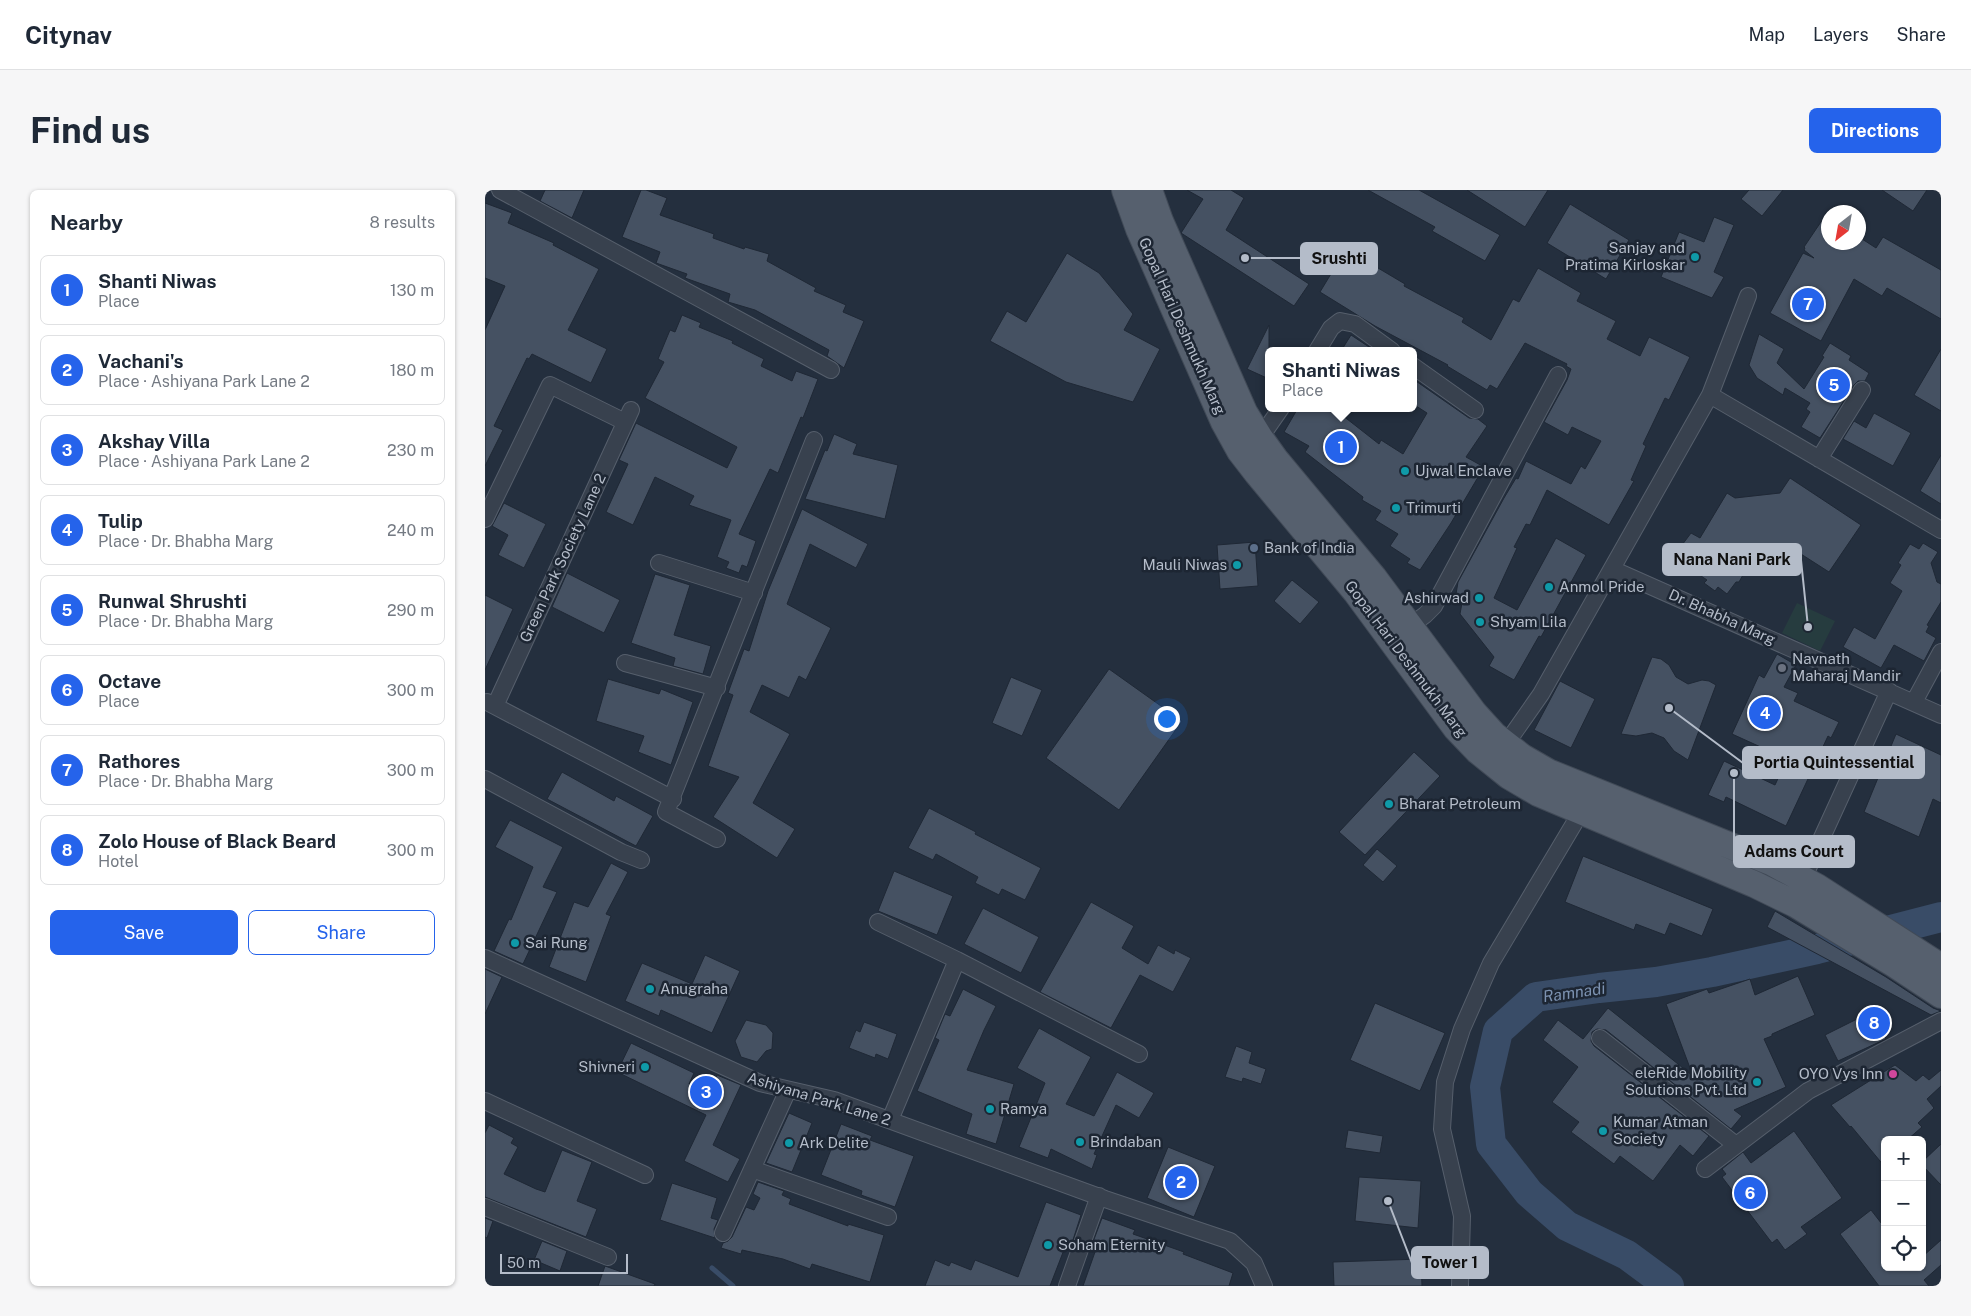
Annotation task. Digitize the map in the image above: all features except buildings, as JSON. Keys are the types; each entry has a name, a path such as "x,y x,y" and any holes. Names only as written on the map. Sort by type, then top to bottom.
{"main road":[{"name":"Gopal Hari Deshmukh Marg","path":"1125,190 1139,229 1224,422 1247,433 1374,578 1410,626 1426,668 1456,728 1479,751 1509,776 1538,793 1754,884 1795,904 1941,995"},
{"name":"Gopal Hari Deshmukh Marg","path":"1149,190 1247,433 1257,473 1356,592 1426,668 1505,744 1522,757 1548,772 1773,863 1810,883 1916,949 1941,967"}],"street":[{"path":"500,190 831,370"},
{"path":"1505,744 1541,694 1710,395 1748,296"},
{"path":"1319,347 1331,328 1340,321 1355,324 1387,347"},
{"path":"1417,369 1475,410"},
{"path":"1410,626 1434,606 1558,375"},
{"name":"Green Park Society Lane 2","path":"485,519 550,385 628,416 490,703"},
{"path":"1819,459 1862,390"},
{"path":"1710,395 1941,530"},
{"path":"1247,433 1276,412"},
{"path":"717,839 667,812 814,440"},
{"path":"659,564 754,593"},
{"name":"Dr. Bhabha Marg","path":"1611,569 1941,715"},
{"path":"1914,702 1941,652"},
{"path":"625,663 717,688"},
{"path":"1810,883 1889,691"},
{"path":"490,703 673,799"},
{"path":"485,779 621,852 641,860"},
{"path":"1460,1286 1462,1216 1443,1129 1445,1082 1462,1029 1491,963 1581,812"},
{"path":"878,922 957,960 1139,1054"},
{"name":"Ashiyana Park Lane 2","path":"485,958 760,1084 834,1100 1102,1198 1230,1241 1254,1263 1264,1286"},
{"path":"890,1120 957,960"},
{"path":"1705,1169 1808,1091 1941,1021"},
{"path":"1600,1038 1736,1146"},
{"path":"723,1234 788,1090"},
{"path":"485,1101 645,1175"},
{"path":"752,1169 888,1217"},
{"path":"1067,1286 1102,1198"},
{"path":"485,1207 608,1258"}],"green space":[{"path":"1797,603 1835,621 1820,651 1782,633"}],"waterway":[{"name":"Ramnadi","path":"1669,1286 1627,1255 1567,1226 1529,1193 1491,1144 1485,1087 1498,1031 1536,997 1656,982 1712,972 1817,949 1941,917"},
{"path":"712,1268 733,1286"}],"place":[{"name":"Sanjay and Pratima Kirloskar","path":"1695,257"},
{"name":"Srushti","path":"1245,258"},
{"name":"Rathores","path":"1808,304"},
{"name":"Runwal Shrushti","path":"1834,385"},
{"name":"Shanti Niwas","path":"1341,447"},
{"name":"Ujwal Enclave","path":"1405,471"},
{"name":"Trimurti","path":"1396,508"},
{"name":"Bank of India","path":"1254,548"},
{"name":"Mauli Niwas","path":"1237,565"},
{"name":"Anmol Pride","path":"1549,587"},
{"name":"Ashirwad","path":"1479,598"},
{"name":"Shyam Lila","path":"1480,622"},
{"name":"Nana Nani Park","path":"1808,627"},
{"name":"Navnath Maharaj Mandir","path":"1782,668"},
{"name":"Portia Quintessential","path":"1669,708"},
{"name":"Tulip","path":"1765,713"},
{"name":"Adams Court","path":"1734,773"},
{"name":"Bharat Petroleum","path":"1389,804"},
{"name":"Sai Rung","path":"515,943"},
{"name":"Anugraha","path":"650,989"},
{"name":"Zolo House of Black Beard","path":"1874,1023"},
{"name":"Shivneri","path":"645,1067"},
{"name":"OYO Vys Inn","path":"1893,1074"},
{"name":"eleRide Mobility Solutions Pvt. Ltd","path":"1757,1082"},
{"name":"Akshay Villa","path":"706,1092"},
{"name":"Ramya","path":"990,1109"},
{"name":"Kumar Atman Society","path":"1603,1131"},
{"name":"Brindaban","path":"1080,1142"},
{"name":"Ark Delite","path":"789,1143"},
{"name":"Vachani's","path":"1181,1182"},
{"name":"Octave","path":"1750,1193"},
{"name":"Tower 1","path":"1388,1201"},
{"name":"Soham Eternity","path":"1048,1245"}]}
